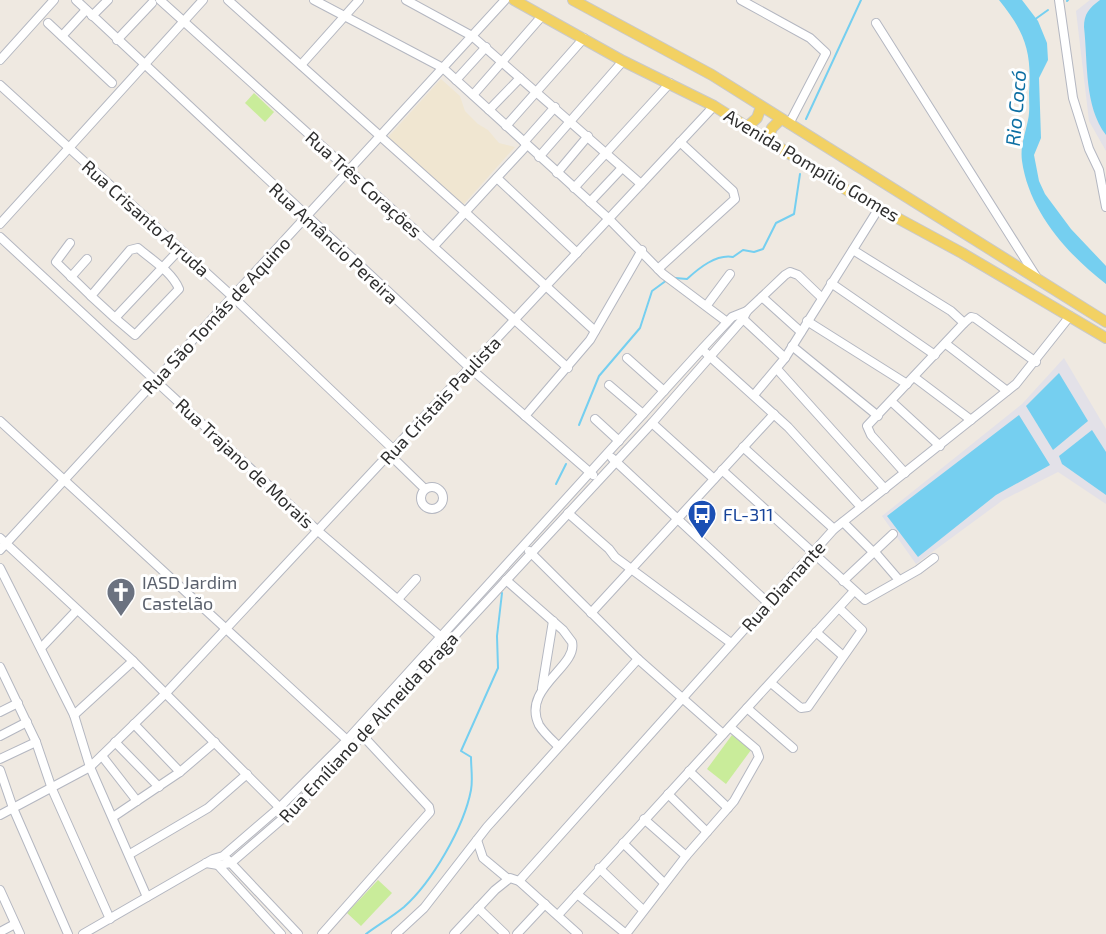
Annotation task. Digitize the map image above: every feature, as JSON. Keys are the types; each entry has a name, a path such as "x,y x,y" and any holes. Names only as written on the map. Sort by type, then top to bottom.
{"main road":[{"name":"Avenida Pompílio Gomes","path":"513,0 623,61 714,106 767,141 879,208 1106,338"},
{"name":"Avenida Pompílio Gomes","path":"573,0 712,75 1106,322"},
{"path":"747,127 757,118 761,107"},
{"path":"767,141 772,128 785,122"}],"street":[{"path":"0,60 54,0"},
{"name":"Rua Amâncio Pereira","path":"76,0 142,65 470,368 598,480"},
{"path":"62,36 108,0"},
{"path":"0,224 203,0"},
{"path":"228,0 595,331"},
{"path":"314,0 443,68 642,250 660,272 727,322"},
{"path":"301,65 358,0"},
{"path":"406,0 472,36 571,120 641,184"},
{"name":"Rua São Tomás de Aquino","path":"2,544 63,482 505,0"},
{"path":"741,0 810,38 825,51 823,62 785,122"},
{"path":"1059,0 1073,98 1089,148 1106,180"},
{"path":"117,40 156,2"},
{"name":"Rua Três Corações","path":"156,2 182,21 568,368"},
{"path":"473,95 542,16"},
{"path":"48,23 112,83"},
{"path":"876,23 1039,281"},
{"path":"506,126 584,38"},
{"path":"456,80 486,47"},
{"path":"539,157 623,61"},
{"path":"489,110 520,78"},
{"path":"574,188 670,83"},
{"name":"Rua Crisanto Arruda","path":"0,85 233,297 392,452 425,489"},
{"name":"Rua Cristais Paulista","path":"0,815 90,767 165,694 714,106"},
{"path":"434,246 497,178 555,107"},
{"path":"557,173 588,135"},
{"path":"660,272 735,199 733,191 681,142"},
{"path":"590,202 622,168"},
{"path":"1099,170 1106,207"},
{"path":"497,178 577,253"},
{"path":"754,395 785,358 821,297 879,208"},
{"name":"Rua Trajano de Morais","path":"0,237 318,531 440,636"},
{"path":"70,243 56,262 71,278 115,318 135,335 177,294 179,289 176,282 162,268 138,248 134,248 91,296"},
{"path":"115,318 180,249"},
{"path":"525,416 568,368 595,331 642,250"},
{"path":"853,250 951,311 964,323"},
{"path":"71,278 87,259"},
{"name":"Rua Emíliano de Almeida Braga","path":"212,863 231,863 287,816 362,738 652,423 742,314 787,273 794,273 821,297"},
{"path":"707,306 730,274"},
{"path":"831,283 935,355"},
{"path":"762,297 801,332"},
{"path":"742,314 785,358"},
{"name":"Rua Emíliano de Almeida Braga","path":"212,863 280,807 347,740 727,322 742,314"},
{"name":"Rua Diamante","path":"454,934 478,908 513,879 682,700 730,643 834,529 1008,391 1036,362 1070,316"},
{"path":"905,473 869,432 867,426 971,317 1036,362"},
{"path":"807,321 911,381 970,420"},
{"path":"946,344 1008,391"},
{"path":"792,346 878,416"},
{"path":"702,349 774,414 861,507"},
{"path":"627,358 664,391"},
{"path":"777,369 885,489"},
{"path":"609,384 643,414"},
{"path":"892,402 940,446"},
{"path":"591,613 774,414"},
{"path":"595,419 619,441"},
{"path":"0,421 63,482 347,740"},
{"path":"652,423 714,479"},
{"path":"744,447 834,529"},
{"path":"608,453 767,602"},
{"path":"722,470 866,600 934,558"},
{"path":"568,513 631,570 730,643"},
{"path":"843,522 874,551 899,580"},
{"path":"843,581 893,534"},
{"path":"2,544 133,661 287,816"},
{"path":"524,546 638,659 723,734"},
{"path":"0,568 74,715 90,767 147,897"},
{"path":"398,599 416,579"},
{"path":"506,580 570,638 573,650 542,688"},
{"path":"558,915 854,591"},
{"path":"771,683 801,708 808,707 842,655 862,630 839,608"},
{"path":"41,648 77,610"},
{"path":"553,621 536,712 538,722 558,746"},
{"path":"816,632 842,655"},
{"path":"396,934 424,908 477,840 558,746 638,659"},
{"path":"74,715 133,661"},
{"path":"0,667 4,687 18,703 27,722 52,789 110,919"},
{"path":"0,712 18,703"},
{"path":"747,708 793,748"},
{"path":"0,736 27,722"},
{"path":"134,724 180,772"},
{"path":"577,894 626,934 664,883 728,808 759,757 756,749 730,727"},
{"path":"362,738 367,748"},
{"path":"322,934 430,812 429,807 362,738"},
{"path":"0,759 36,742"},
{"path":"115,742 159,787"},
{"path":"113,817 180,772 215,742"},
{"path":"102,756 137,801"},
{"path":"0,770 13,808 68,934"},
{"path":"689,771 728,808"},
{"path":"130,854 208,808 247,774"},
{"path":"668,794 707,832"},
{"path":"644,819 686,856"},
{"path":"477,840 483,858 545,904 573,932"},
{"path":"623,843 664,883"},
{"path":"223,856 298,934"},
{"path":"83,934 212,863 281,934"},
{"path":"599,868 644,910"},
{"path":"0,891 20,934"},
{"path":"517,934 545,904"},
{"path":"478,908 505,934"},
{"path":"0,932 15,924"}],"shaded area":[{"path":"1090,0 1106,0 1106,151 1089,121 1076,11"},
{"path":"441,79 460,96 465,111 478,124 488,130 499,143 515,147 464,204 460,204 390,141 389,136"},
{"path":"1064,358 1106,429 1106,504 1058,472 1003,500 916,564 882,516 1022,404"}],"green space":[{"path":"254,93 274,112 265,122 245,103"},
{"path":"732,735 751,750 726,784 707,769"},
{"path":"378,880 392,893 361,926 347,913"}],"water":[{"name":"Rio Cocó","path":"999,0 1022,0 1038,21 1047,43 1048,60 1039,78 1041,138 1034,155 1039,181 1045,194 1071,229 1106,266 1106,284 1077,259 1052,230 1041,214 1026,179 1022,161 1022,145 1029,113 1028,54 1021,33"},
{"path":"1100,0 1106,0 1106,135 1099,124 1090,98 1084,27 1088,12"},
{"path":"1059,373 1088,421 1053,450 1026,406"},
{"path":"1019,415 1050,465 996,495 918,557 887,516"},
{"path":"1092,430 1106,452 1106,495 1062,464 1059,456"}],"waterway":[{"path":"806,119 861,0"},
{"path":"1034,20 1048,10"},
{"path":"675,278 687,279 708,263 720,258 733,257 743,250 754,252 763,249 776,223 794,214 800,174"},
{"path":"579,425 599,376 640,328 652,291 667,280"},
{"path":"556,484 566,464"},
{"path":"366,934 399,911 415,896 436,869 462,820 471,790 472,778 471,757 461,751 498,668 497,636 502,593"}],"place":[{"name":"FL-311","path":"702,540"},
{"name":"IASD Jardim Castelão","path":"121,618"}]}
